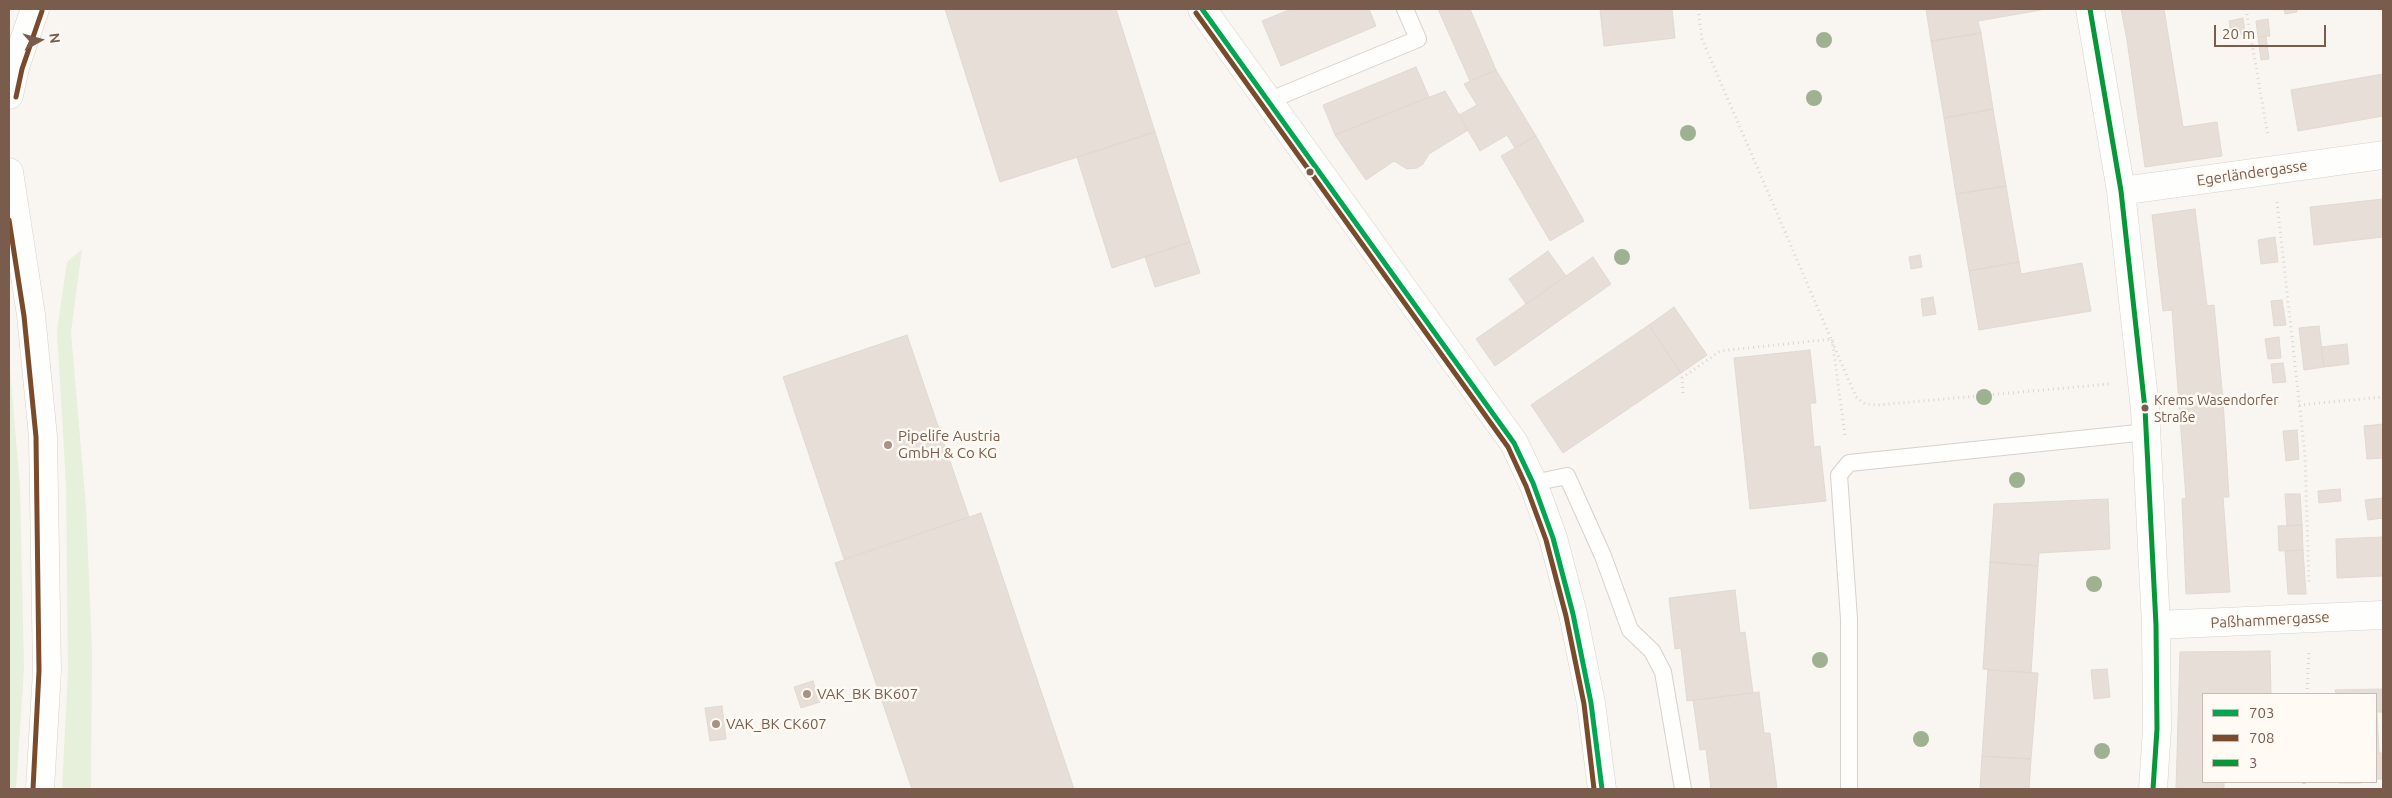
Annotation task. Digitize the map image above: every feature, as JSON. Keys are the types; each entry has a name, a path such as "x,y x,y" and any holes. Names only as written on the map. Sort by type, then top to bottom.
{"street":[{"path":"9,95 15,67 35,9"},
{"path":"2090,9 2121,191 2147,432 2156,625 2154,789"},
{"path":"1207,10 1268,101 1514,443 1533,483 1552,538 1573,614 1591,703 1602,789"},
{"name":"Egerländergasse","path":"2121,191 2383,156"},
{"path":"9,172 31,315 43,437 47,671 40,789"},
{"name":"Paßhammergasse","path":"2156,625 2383,615"}],"lane":[{"path":"1268,101 1418,39 1405,9"},
{"path":"1849,789 1849,619 1839,475 1848,463 2147,432"},
{"path":"1533,483 1567,476 1603,556 1630,630 1652,651 1663,672 1683,789"}],"path":[{"path":"1698,9 1702,39 1856,397 1865,404 1878,405 2142,382"},
{"path":"2246,9 2274,170 2305,456 2310,617 2307,693"},
{"path":"1683,393 1682,378 1720,352 1832,339"},
{"path":"1832,339 1848,463"},
{"path":"2299,405 2383,397"}],"green space":[{"path":"82,249 71,332 86,507 92,650 91,789 62,789 68,671 66,484 57,331 67,262"},
{"path":"9,357 20,487 24,669 16,789 9,789"}],"building":[{"path":"945,9 1116,9 1155,132 1000,182"},
{"path":"1291,9 1369,9 1376,26 1281,66 1262,21"},
{"path":"1438,9 1470,9 1496,70 1470,81"},
{"path":"1600,9 1672,9 1675,38 1604,46"},
{"path":"1926,9 2041,10 1978,21 1981,33 1931,41"},
{"path":"2121,9 2164,9 2183,127 2217,122 2222,156 2145,167"},
{"path":"2284,9 2297,9 2297,12 2285,14"},
{"path":"2243,18 2245,33 2231,35 2229,21"},
{"path":"2268,19 2270,36 2258,37 2256,21"},
{"path":"1981,33 1993,109 1944,118 1931,41"},
{"path":"2266,36 2269,59 2261,60 2258,37"},
{"path":"1416,67 1429,97 1335,135 1323,105"},
{"path":"1496,70 1536,136 1515,148 1507,135 1480,151 1459,115 1477,105 1464,84"},
{"path":"2383,74 2383,116 2298,131 2291,90"},
{"path":"1445,91 1468,130 1429,154 1423,164 1417,168 1407,169 1394,161 1366,180 1335,135"},
{"path":"1993,109 2006,186 1956,194 1944,118"},
{"path":"1155,132 1190,242 1112,268 1077,157"},
{"path":"1536,136 1584,221 1550,241 1501,156"},
{"path":"2006,186 2019,262 1969,271 1956,194"},
{"path":"2383,199 2383,237 2314,245 2310,207"},
{"path":"2195,209 2207,306 2214,305 2223,400 2229,497 2223,497 2230,592 2186,594 2182,499 2186,498 2172,310 2163,311 2152,215"},
{"path":"2275,237 2278,262 2261,264 2258,240"},
{"path":"1190,242 1200,273 1155,287 1145,257"},
{"path":"1548,251 1566,276 1526,304 1509,279"},
{"path":"1920,255 1922,267 1911,269 1909,257"},
{"path":"1593,257 1611,284 1495,366 1476,339"},
{"path":"2019,262 2021,274 2082,263 2091,311 1979,330 1969,271"},
{"path":"1933,297 1936,314 1923,316 1921,299"},
{"path":"2282,300 2286,325 2274,326 2271,301"},
{"path":"1674,307 1707,355 1681,373 1649,325"},
{"path":"1649,325 1681,373 1563,453 1531,405"},
{"path":"2319,326 2324,367 2304,370 2299,328"},
{"path":"907,335 969,517 844,559 783,377"},
{"path":"2279,337 2281,358 2268,359 2265,339"},
{"path":"2347,344 2349,364 2324,367 2321,347"},
{"path":"1810,350 1816,403 1810,403 1814,447 1820,446 1826,501 1750,509 1734,358"},
{"path":"2283,363 2286,382 2273,383 2271,364"},
{"path":"2383,424 2383,458 2367,459 2364,426"},
{"path":"2297,430 2299,459 2286,461 2283,431"},
{"path":"2340,489 2341,501 2319,503 2318,491"},
{"path":"2285,494 2300,494 2302,525 2287,526"},
{"path":"2383,498 2383,518 2368,520 2365,500"},
{"path":"2108,499 2110,549 2039,553 2038,566 1990,562 1994,504"},
{"path":"981,513 1074,789 912,789 835,563"},
{"path":"2302,525 2303,550 2279,551 2278,526"},
{"path":"2383,537 2383,576 2337,578 2336,539"},
{"path":"2303,550 2306,594 2288,594 2285,551"},
{"path":"1990,562 2038,566 2031,673 1983,669"},
{"path":"1735,590 1740,633 1745,632 1753,693 1687,701 1681,648 1675,649 1669,598"},
{"path":"2270,651 2271,693 2202,693 2202,783 2224,783 2224,789 2176,789 2180,652"},
{"path":"2107,669 2110,697 2094,699 2091,670"},
{"path":"1988,670 2038,673 2031,759 1982,756"},
{"name":"VAK_BK BK607","path":"813,681 820,702 801,708 794,687"},
{"path":"2383,689 2383,712 2377,712 2377,693 2336,693 2335,690"},
{"path":"1759,692 1764,733 1770,733 1777,789 1711,789 1706,749 1700,750 1693,700"},
{"name":"VAK_BK CK607","path":"722,706 726,739 710,741 705,708"},
{"path":"2377,712 2379,753 2377,753"},
{"path":"2377,753 2383,753 2383,779 2377,779"},
{"path":"1982,756 2031,759 2029,789 1980,789"}],"transit line":[{"name":"703","path":"1202,9 1514,443 1533,483 1553,538 1573,614 1591,703 1602,789"},
{"name":"3","path":"2090,9 2121,191 2145,409 2156,625 2157,729 2153,789"},
{"name":"708","path":"16,97 22,69 42,11"},
{"name":"708","path":"1196,13 1508,447 1526,486 1546,540 1566,616 1584,704 1594,789"},
{"name":"708","path":"9,220 24,316 36,437 39,671 33,789"}],"place":[{"name":"Krems Wasendorfer Straße","path":"2145,408"},
{"name":"Pipelife Austria GmbH & Co KG","path":"888,445"},
{"name":"VAK_BK BK607","path":"807,694"},
{"name":"VAK_BK CK607","path":"716,724"}]}
